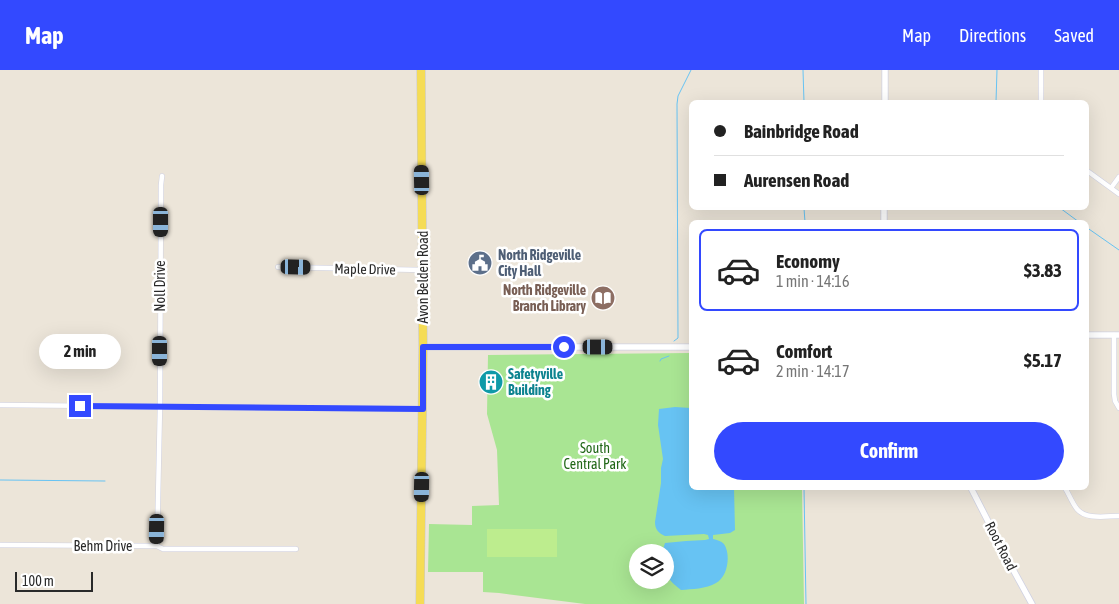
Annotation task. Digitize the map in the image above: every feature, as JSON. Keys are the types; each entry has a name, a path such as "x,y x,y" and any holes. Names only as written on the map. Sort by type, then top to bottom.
{"main road":[{"name":"Avon Belden Road","path":"420,604 423,409 421,70"}],"street":[{"path":"885,70 885,100"},
{"path":"1041,70 1041,100"},
{"path":"1089,172 1119,194"},
{"name":"Noll Drive","path":"157,546 162,176"},
{"path":"1111,188 1119,177"},
{"name":"Maple Drive","path":"278,266 423,270"},
{"path":"1089,335 1117,335 1114,394 1119,408"},
{"path":"423,347 689,347"},
{"path":"0,405 423,409"},
{"name":"Root Road","path":"972,490 1032,604"},
{"path":"1066,490 1075,507 1082,514 1091,516 1119,516"},
{"name":"Behm Drive","path":"0,545 157,546 163,549 296,549"}],"green space":[{"name":"South Central Park","path":"689,353 689,490 802,490 804,604 585,604 483,592 483,572 428,572 429,524 472,525 472,506 499,505 497,450 487,414 488,355"},
{"path":"487,529 557,529 557,557 487,557"}],"water":[{"path":"689,408 689,490 734,490 735,530 730,533 713,535 713,539 723,543 726,548 728,559 726,571 720,580 708,586 681,590 674,584 674,544 665,544 705,540 709,539 708,535 665,536 656,529 655,522 663,459 658,425 659,409"}],"waterway":[{"path":"674,341 678,338 677,104 678,96 691,70"},
{"path":"803,70 804,100"},
{"path":"996,100 997,70"},
{"path":"804,210 805,220"},
{"path":"1063,210 1076,220"},
{"path":"1089,229 1119,250"},
{"path":"660,361 669,356"},
{"path":"0,480 105,481"},
{"path":"804,490 806,604"}],"place":[{"name":"North Ridgeville City Hall","path":"480,263"},
{"name":"North Ridgeville Branch Library","path":"603,298"},
{"name":"Safetyville Building","path":"491,382"}],"route":[{"path":"80,406 423,409 423,347 564,347"}]}
